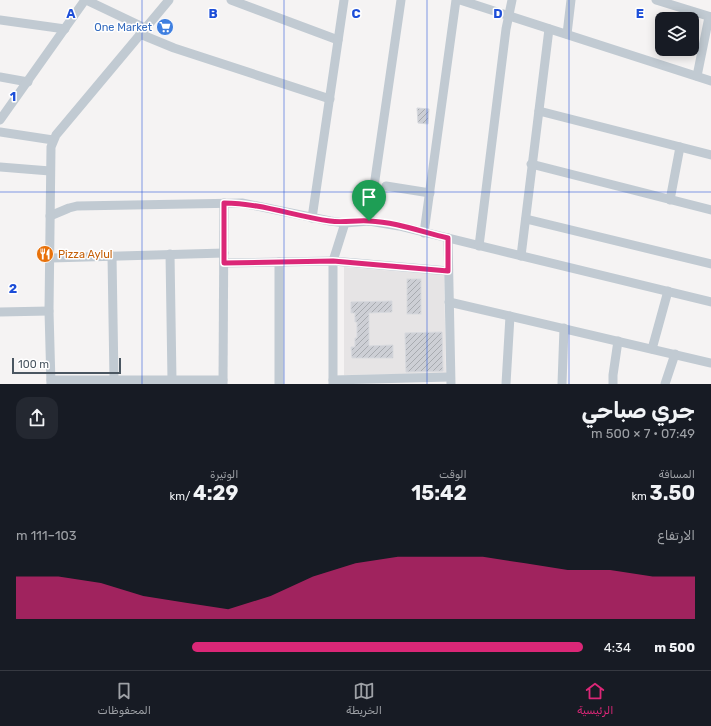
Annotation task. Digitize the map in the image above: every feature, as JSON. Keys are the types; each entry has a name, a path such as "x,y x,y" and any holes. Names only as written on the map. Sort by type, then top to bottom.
{"street":[{"path":"0,120 86,0 174,48 330,99"},
{"path":"169,0 53,140 50,153 51,258 49,311 51,382 114,380 223,382 224,203"},
{"path":"231,0 338,40"},
{"path":"312,218 344,0"},
{"path":"369,221 401,0"},
{"path":"424,233 456,0"},
{"path":"460,0 711,81"},
{"path":"479,246 506,28 512,0"},
{"path":"567,34 571,0"},
{"path":"656,0 676,3 710,17 697,76"},
{"path":"0,20 65,29"},
{"path":"521,256 531,164 549,29"},
{"path":"0,77 28,82"},
{"path":"538,111 711,155"},
{"path":"0,132 53,140"},
{"path":"670,200 680,147"},
{"path":"531,164 711,210"},
{"path":"0,167 50,171"},
{"path":"386,186 430,193"},
{"path":"50,216 77,206 242,203 312,218 345,223 369,221 398,226 711,302"},
{"path":"526,219 711,264"},
{"path":"345,223 333,261 333,382 450,381 448,238"},
{"path":"51,258 224,253"},
{"path":"170,254 172,380"},
{"path":"112,256 114,380"},
{"path":"224,263 333,261 448,271"},
{"path":"279,262 279,384"},
{"path":"652,349 668,291"},
{"path":"449,302 711,363"},
{"path":"0,312 49,311"},
{"path":"506,384 510,316"},
{"path":"562,384 564,328"},
{"path":"613,384 618,341"},
{"path":"665,384 675,354"}],"shaded area":[{"path":"344,267 444,275 446,374 344,375"}],"building":[{"path":"417,108 429,109 428,124 418,123"},
{"path":"407,279 421,279 421,314 407,314"},
{"path":"392,301 392,312 369,313 369,346 393,345 393,358 352,358 351,347 355,347 355,338 357,338 357,322 355,322 355,313 351,313 351,302"},
{"path":"442,332 443,371 406,372 405,333"}],"place":[{"name":"One Market","path":"165,27"},
{"name":"Pizza Aylul","path":"45,254"}],"route":[{"path":"224,203 242,203 312,218 345,223 369,221 398,226 448,238 448,271 333,261 224,263 224,203"}]}
